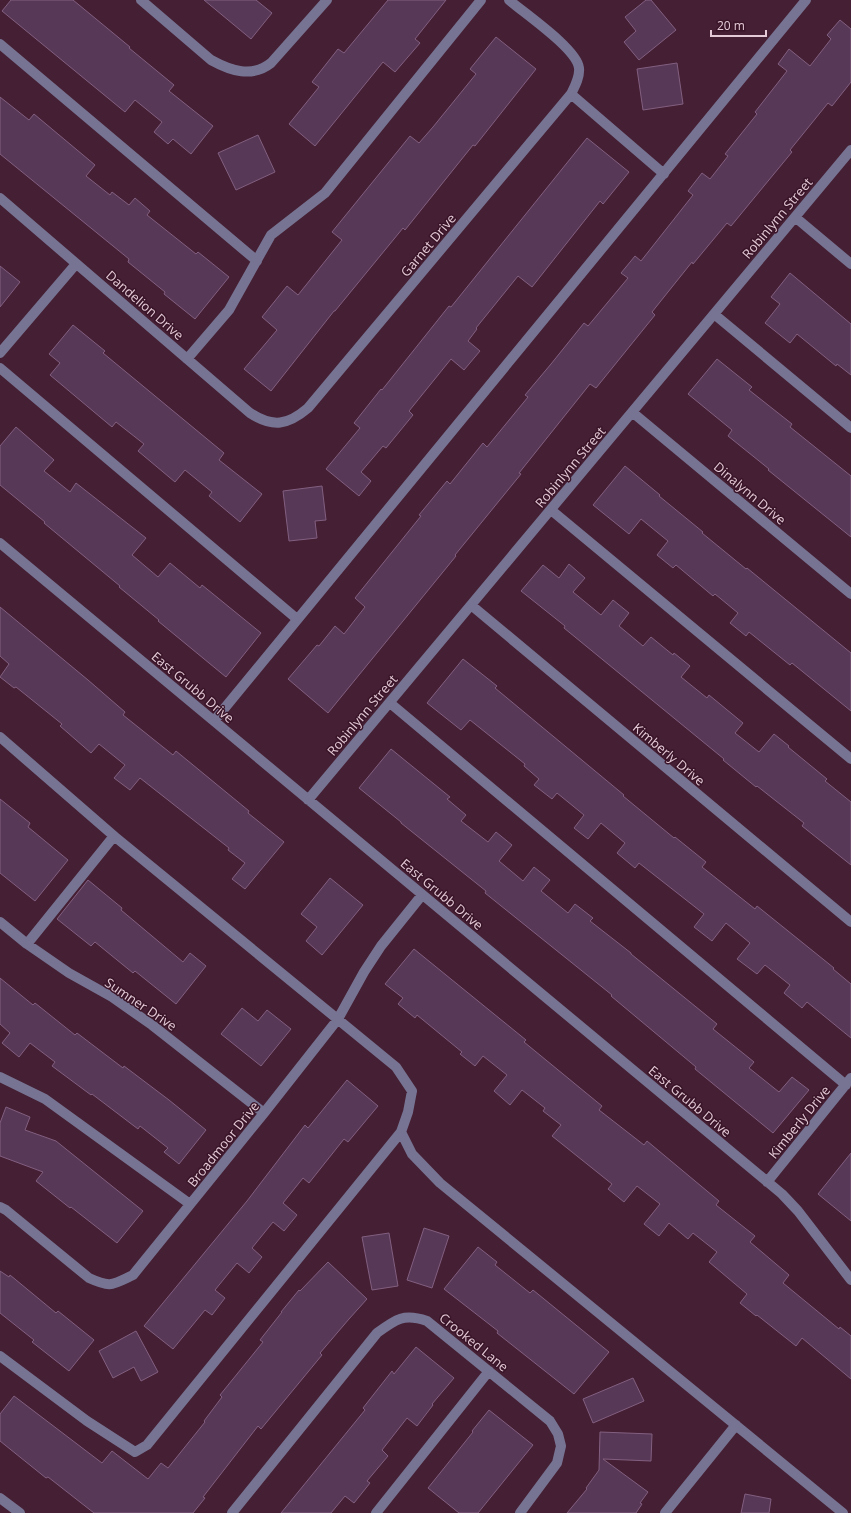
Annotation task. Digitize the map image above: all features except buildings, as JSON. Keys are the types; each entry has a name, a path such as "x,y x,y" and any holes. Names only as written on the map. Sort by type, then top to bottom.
{"street":[{"path":"141,0 211,60 224,67 245,72 263,70 271,63 327,0"},
{"path":"187,359 229,310 271,235 324,193 481,0"},
{"name":"Garnet Drive","path":"277,424 288,422 298,417 308,408 571,94 578,78 579,67 574,57 564,46 509,0"},
{"path":"214,721 806,0"},
{"path":"0,44 257,260"},
{"path":"571,94 664,174"},
{"name":"Robinlynn Street","path":"308,800 851,150"},
{"name":"Dandelion Drive","path":"0,198 250,413 258,418 277,424"},
{"path":"795,217 851,264"},
{"path":"0,353 76,264"},
{"path":"714,314 851,428"},
{"path":"0,368 297,619"},
{"name":"Dinalynn Drive","path":"632,412 851,594"},
{"path":"551,510 851,759"},
{"name":"East Grubb Drive","path":"0,543 782,1194 798,1210 851,1280"},
{"name":"Kimberly Drive","path":"471,605 851,922"},
{"path":"390,703 848,1082"},
{"path":"0,737 114,836 396,1067 412,1091 408,1112 401,1132 147,1445 134,1452 87,1421 0,1356"},
{"path":"27,944 114,836"},
{"name":"Broadmoor Drive","path":"0,1208 6,1210 89,1278 99,1283 112,1285 133,1275 338,1019 364,972 381,946 422,895"},
{"name":"Sumner Drive","path":"0,922 27,944 69,972 112,997 152,1025 264,1113"},
{"path":"0,1077 45,1099 190,1204"},
{"name":"Kimberly Drive","path":"766,1182 848,1082"},
{"path":"401,1132 412,1154 440,1183 843,1513"},
{"name":"Crooked Lane","path":"232,1513 377,1333 394,1320 406,1316 416,1317 427,1321 550,1422 558,1434 560,1446 557,1463 520,1513"},
{"path":"376,1513 489,1372"},
{"path":"665,1513 736,1425"},
{"path":"0,1498 20,1513"}]}
